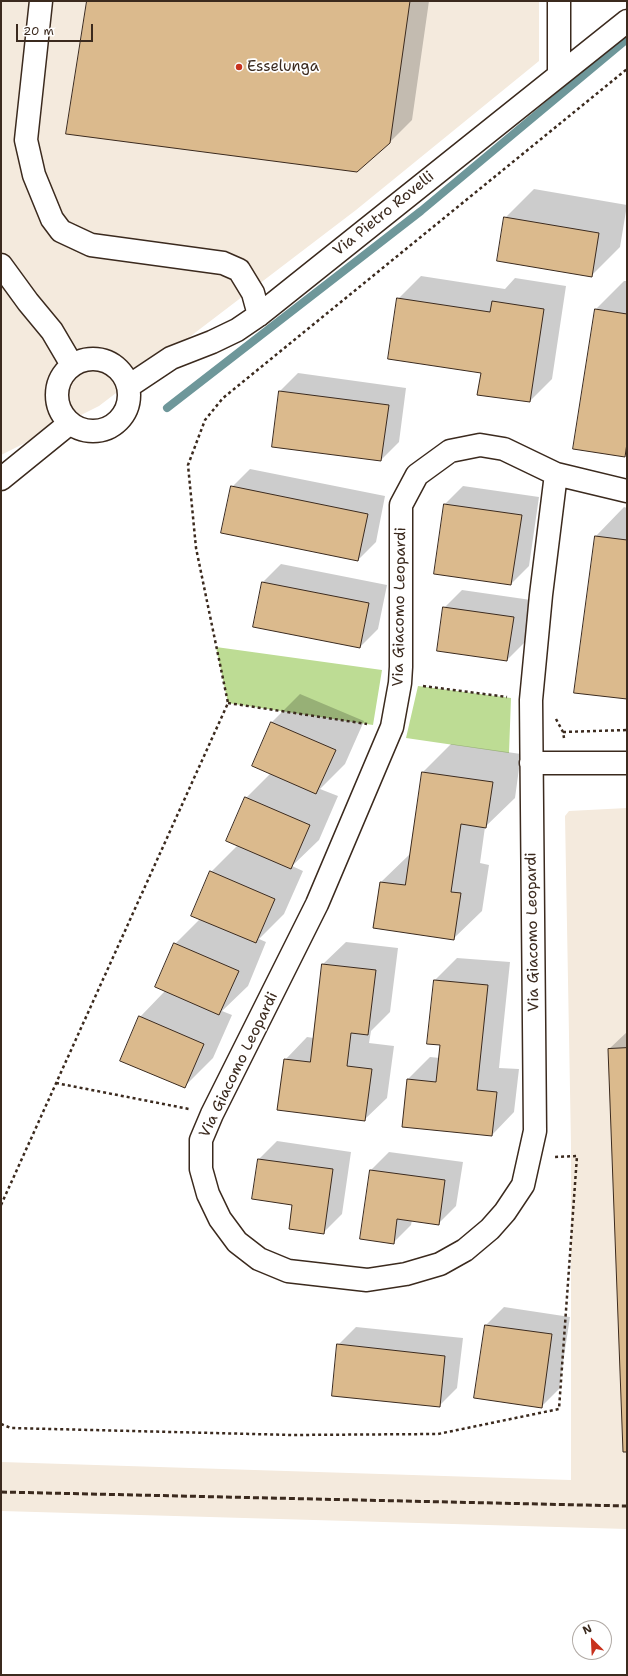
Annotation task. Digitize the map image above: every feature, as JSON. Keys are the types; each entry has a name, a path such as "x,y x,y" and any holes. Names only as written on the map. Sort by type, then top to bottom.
{"street":[{"path":"41,1 26,140 34,175 52,219 61,231 91,245 223,263 239,270 253,293 259,315"},
{"path":"559,1 559,75"},
{"name":"Via Pietro Rovelli","path":"129,386 171,358 212,342 237,330 259,315 627,21"},
{"path":"1,265 28,302 52,331 72,365"},
{"path":"94,359 106,361 116,367 124,376 129,386 130,398 127,409 121,418 112,426 102,430 91,431 80,429 70,423 62,415 58,405 56,394 64,373 72,365 83,360 94,359"},
{"path":"1,479 70,423"},
{"name":"Via Giacomo Leopardi","path":"556,474 540,595 531,700 535,1131 523,1185 505,1212 490,1229 466,1250 440,1264 406,1274 367,1280 288,1272 259,1259 237,1242 220,1218 208,1194 201,1169 201,1140 212,1114 317,904 392,728 400,683 401,505 417,475 450,451 480,445 504,449 556,474 627,491"},
{"path":"531,763 627,763"}],"path":[{"path":"1,1205 228,703 196,548 188,465 204,420 223,398 627,69"},
{"path":"400,683 544,702 550,707 564,732 564,763"},
{"path":"228,703 392,728"},
{"path":"564,732 627,730"},
{"path":"56,1083 212,1114"},
{"path":"1,1424 10,1428 293,1435 438,1434 559,1409 577,1156 529,1158"}],"shaded area":[{"path":"1,1 539,1 539,61 356,210 99,406 1,455"},
{"path":"627,808 627,1529 1,1511 1,1462 571,1480 571,1145 565,816 569,811"}],"green space":[{"path":"216,647 382,670 373,725 228,703"},
{"path":"418,686 511,698 509,753 406,738"}],"building":[{"name":"Esselunga","path":"87,1 410,1 390,143 357,172 66,134"},
{"path":"504,217 599,233 592,277 497,261"},
{"path":"397,298 490,312 492,301 544,309 530,402 477,395 481,373 388,359"},
{"path":"595,309 627,314 627,443 625,457 573,449"},
{"path":"279,391 389,405 381,461 272,447"},
{"path":"231,486 368,514 358,561 221,533"},
{"path":"444,504 522,515 511,585 434,574"},
{"path":"595,536 627,540 627,699 574,693"},
{"path":"262,582 369,603 360,648 253,627"},
{"path":"443,607 514,617 507,661 437,651"},
{"path":"271,722 336,750 316,794 252,766"},
{"path":"422,772 493,782 486,828 461,824 451,892 461,893 454,940 373,928 380,882 405,885"},
{"path":"245,797 310,825 291,869 226,841"},
{"path":"210,871 275,899 256,943 191,916"},
{"path":"174,943 239,971 219,1015 155,987"},
{"path":"322,964 376,970 368,1035 351,1033 347,1066 372,1069 365,1121 277,1110 284,1059 310,1062"},
{"path":"434,980 488,985 477,1090 497,1092 492,1136 402,1127 407,1079 436,1082 440,1045 427,1044"},
{"path":"139,1016 204,1044 185,1088 120,1061"},
{"path":"627,1048 627,1452 623,1452 608,1049"},
{"path":"258,1159 333,1169 324,1234 289,1229 292,1205 252,1199"},
{"path":"370,1170 445,1180 439,1225 397,1219 394,1244 360,1239"},
{"path":"485,1325 552,1334 542,1408 474,1398"},
{"path":"337,1344 445,1356 440,1407 332,1396"}],"waterway":[{"path":"167,408 421,211 627,39"}],"railway":[{"path":"1,1492 627,1506"}],"place":[{"name":"Esselunga","path":"239,67"}]}
